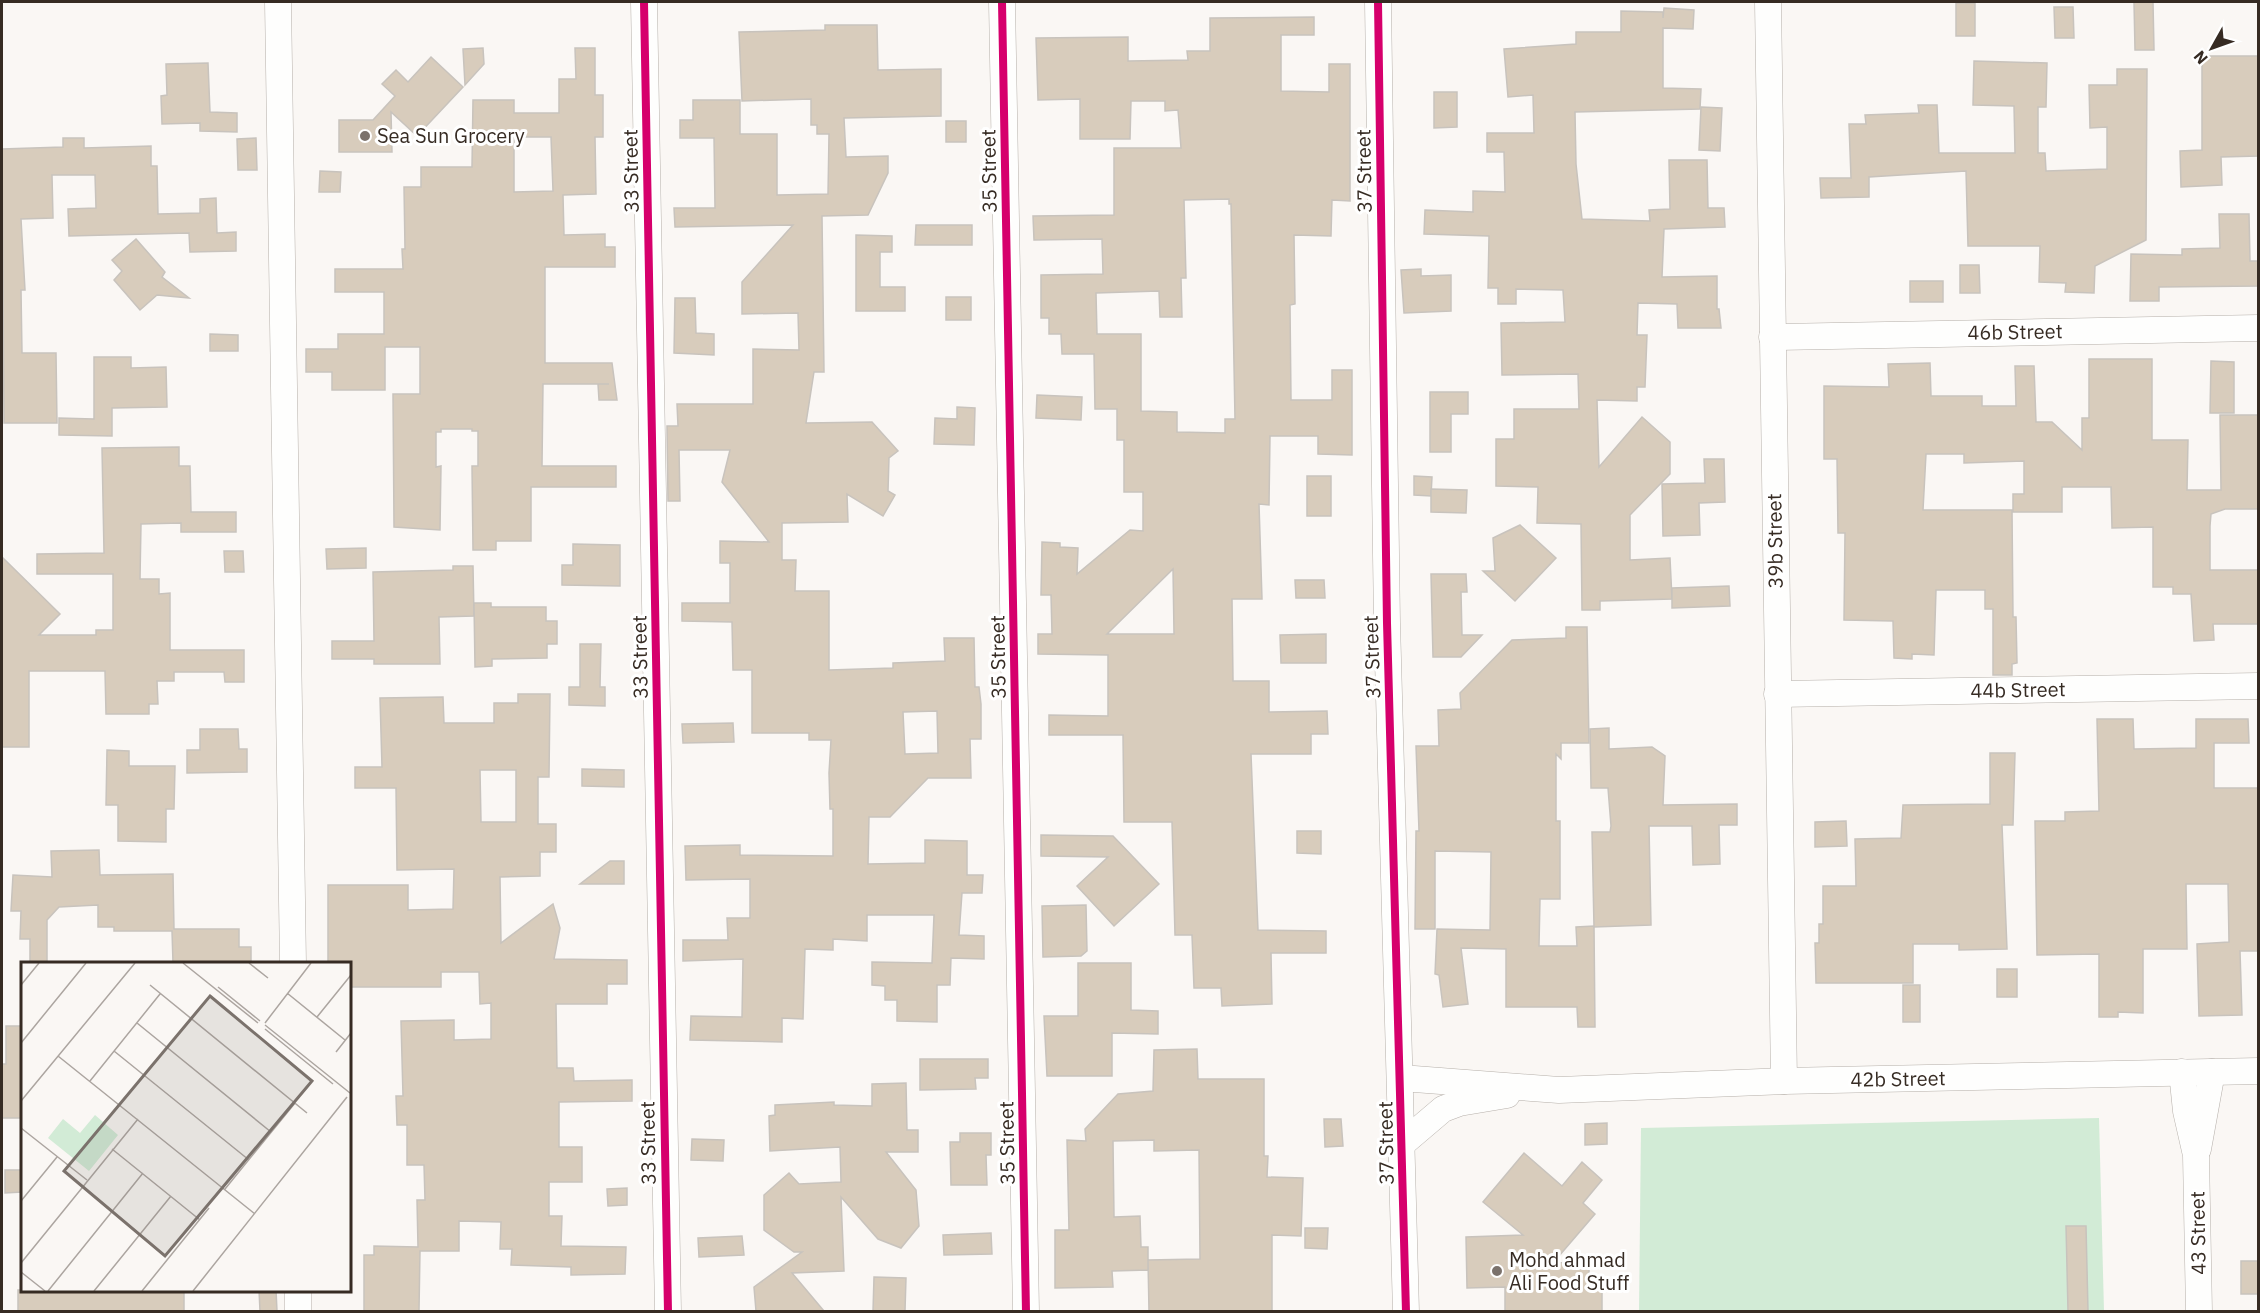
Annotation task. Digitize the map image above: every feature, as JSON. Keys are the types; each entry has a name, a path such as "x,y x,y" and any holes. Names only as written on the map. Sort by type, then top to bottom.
{"street":[{"path":"278,2 293,962"},
{"name":"33 Street","path":"644,2 668,1311"},
{"name":"35 Street","path":"1002,2 1026,1311"},
{"name":"37 Street","path":"1378,2 1387,623 1407,1311"},
{"name":"39b Street","path":"1768,2 1784,1081"},
{"name":"46b Street","path":"1772,337 2259,328"},
{"name":"44b Street","path":"1777,694 2259,686"},
{"name":"42b Street","path":"1401,1078 1537,1089 1784,1081 2259,1071"},
{"name":"43 Street","path":"2182,1072 2186,1111 2196,1155 2199,1311"},
{"name":"43 Street","path":"2196,1155 2212,1072"},
{"name":"42b Street","path":"1403,1143 1443,1109 1458,1103 1537,1089"},
{"path":"298,1292 298,1311"}],"green space":[{"path":"2099,1118 2104,1311 1639,1312 1641,1128"}],"building":[{"path":"2134,2 2153,2 2154,50 2135,50"},
{"path":"1956,3 1975,3 1975,36 1956,36"},
{"path":"2054,7 2073,7 2074,38 2055,38"},
{"path":"1664,8 1694,10 1693,29 1663,28 1663,88 1701,89 1700,109 1575,112 1576,164 1582,219 1650,221 1649,210 1670,209 1669,160 1707,160 1708,208 1724,208 1725,227 1664,229 1662,277 1717,276 1717,309 1719,309 1721,328 1678,328 1677,304 1638,303 1637,335 1647,335 1645,387 1637,387 1637,401 1597,400 1599,467 1642,417 1670,442 1670,474 1630,515 1630,560 1670,558 1672,599 1600,601 1600,610 1582,610 1581,524 1537,523 1538,487 1496,486 1496,439 1514,439 1514,409 1579,409 1578,374 1502,375 1501,323 1565,322 1563,290 1516,289 1516,304 1498,304 1498,288 1488,288 1489,236 1424,234 1425,210 1473,212 1473,191 1505,192 1504,152 1487,152 1487,133 1534,133 1533,95 1508,97 1504,49 1576,44 1576,32 1621,32 1621,11 1663,12 1663,18"},
{"path":"1314,17 1314,35 1281,35 1281,91 1329,92 1329,64 1350,64 1350,201 1332,200 1331,236 1294,235 1295,304 1290,305 1291,400 1332,400 1332,370 1352,370 1352,455 1318,454 1318,436 1270,436 1269,505 1259,504 1262,599 1232,599 1233,681 1269,681 1269,712 1327,711 1328,734 1311,734 1311,754 1251,754 1258,930 1326,931 1326,953 1271,953 1272,1004 1222,1006 1221,988 1194,988 1192,935 1175,935 1172,822 1124,822 1123,735 1049,735 1049,715 1108,716 1108,655 1038,654 1038,634 1052,634 1051,595 1041,595 1042,542 1060,543 1060,547 1078,548 1077,574 1130,530 1143,531 1143,492 1124,492 1124,440 1117,440 1117,409 1095,409 1094,354 1062,354 1061,334 1049,334 1049,318 1041,318 1041,275 1103,274 1102,239 1034,240 1033,216 1114,215 1114,148 1181,148 1178,110 1165,111 1165,101 1131,101 1130,139 1080,139 1080,99 1038,100 1036,38 1128,37 1128,61 1188,60 1187,51 1210,51 1210,18","holes":["1229,199 1229,204 1231,204 1235,419 1225,419 1225,433 1177,432 1177,412 1141,411 1141,334 1097,334 1096,293 1159,291 1160,317 1182,317 1181,278 1186,278 1184,200","1173,569 1174,634 1107,634"]},
{"path":"825,25 877,25 878,70 941,69 941,116 844,118 846,157 888,156 888,173 868,215 822,216 824,372 814,372 806,423 872,422 898,451 889,458 888,491 895,495 883,516 847,494 848,522 782,523 782,560 796,560 795,591 829,591 829,670 893,668 893,663 945,661 944,638 974,638 975,687 979,687 981,704 981,739 970,739 971,778 928,778 890,817 869,817 868,864 925,863 925,840 967,841 967,875 983,875 982,893 962,893 959,935 984,936 984,959 951,958 950,985 937,985 937,1022 897,1021 897,1000 885,1000 885,986 872,985 872,962 932,963 934,915 867,915 867,941 833,939 833,950 805,949 803,1019 782,1018 782,1042 690,1040 691,1016 742,1017 743,959 683,961 683,940 728,940 727,918 750,918 750,879 686,880 685,846 740,845 740,855 833,856 833,809 830,809 831,740 809,740 809,733 752,733 752,670 733,670 732,622 682,621 682,603 730,603 730,563 720,563 720,541 769,542 722,482 730,450 679,450 680,501 668,501 667,426 678,426 677,404 753,404 753,349 799,350 798,313 742,314 742,282 793,225 675,227 674,208 715,208 714,138 680,138 680,120 693,120 693,100 740,100 740,134 777,134 777,195 828,194 829,134 817,134 817,125 811,125 811,99 742,101 739,32 825,30","holes":["937,711 938,753 905,754 903,712"]},
{"path":"483,48 484,64 465,85 463,49"},
{"path":"575,48 595,48 595,95 603,95 603,137 595,137 596,194 563,195 564,235 605,234 605,247 615,247 615,267 545,267 545,363 612,363 617,400 599,400 598,384 543,384 542,466 616,466 616,487 531,487 531,541 496,541 496,550 473,550 472,466 478,466 478,431 441,429 441,432 436,432 436,467 441,466 440,530 394,527 393,394 420,394 420,347 385,347 385,390 332,390 332,372 306,372 306,349 338,349 338,334 384,334 384,292 335,292 335,269 403,269 404,187 421,187 421,167 472,167 473,100 514,100 514,113 559,113 559,79 576,79","holes":["514,137 551,137 553,191 514,192"]},
{"path":"2202,56 2259,56 2259,156 2221,157 2222,185 2181,187 2180,151 2202,150"},
{"path":"431,57 463,87 417,136 391,112 392,152 339,152 339,120 373,120 395,96 382,84 396,70 408,82"},
{"path":"1974,61 2047,63 2046,107 2038,107 2038,153 2045,153 2046,171 2107,169 2107,127 2090,128 2089,85 2117,85 2117,69 2147,69 2146,240 2095,266 2094,293 2065,292 2066,283 2039,282 2040,246 1968,246 1966,171 1869,177 1869,197 1821,198 1820,178 1851,178 1849,124 1866,124 1865,115 1919,113 1918,105 1937,105 1939,153 2015,153 2014,106 1973,105"},
{"path":"208,63 210,112 237,113 237,132 200,131 200,123 162,124 161,96 167,95 166,64"},
{"path":"1434,92 1457,92 1457,127 1434,128"},
{"path":"1701,107 1722,108 1720,151 1699,150"},
{"path":"946,121 966,121 966,142 946,142"},
{"path":"63,138 84,138 84,148 151,146 151,166 157,166 158,214 200,213 200,199 216,198 217,233 236,232 236,251 190,252 189,233 69,236 68,209 96,208 95,175 52,175 53,218 21,219 25,290 21,290 22,353 56,353 57,423 4,423 2,149 63,147"},
{"path":"256,138 257,170 238,170 237,139"},
{"path":"320,171 341,172 340,192 319,192"},
{"path":"2219,214 2249,214 2250,261 2259,261 2259,286 2159,287 2159,301 2130,301 2131,254 2182,255 2182,249 2220,248"},
{"path":"916,225 972,225 972,245 915,245"},
{"path":"856,235 892,236 892,252 880,252 880,287 905,287 905,311 856,311"},
{"path":"136,239 165,272 162,277 189,298 157,295 140,310 114,280 122,271 112,260"},
{"path":"1960,265 1979,265 1980,293 1960,293"},
{"path":"1421,269 1421,276 1451,275 1451,311 1404,313 1401,270"},
{"path":"1910,281 1943,281 1943,302 1910,302"},
{"path":"946,297 971,297 971,320 946,320"},
{"path":"675,298 695,298 696,333 714,334 714,355 674,353"},
{"path":"210,334 238,335 238,351 210,351"},
{"path":"94,357 131,357 131,368 166,367 167,407 112,408 112,436 59,435 59,418 94,419"},
{"path":"2089,359 2152,359 2152,440 2188,440 2187,490 2221,490 2220,415 2259,415 2259,509 2225,509 2211,514 2210,570 2259,570 2259,624 2213,624 2214,640 2194,641 2191,594 2173,594 2173,587 2153,587 2153,527 2112,528 2111,487 2062,487 2062,512 2013,512 2013,494 2024,494 2024,461 1964,463 1964,454 1926,454 1923,510 2012,510 2013,617 2016,617 2017,663 2012,664 2012,675 1993,675 1993,609 1985,609 1985,590 1936,590 1934,655 1912,654 1912,659 1894,658 1893,621 1844,620 1845,533 1838,533 1837,459 1824,459 1824,386 1889,387 1888,364 1930,363 1931,396 1982,396 1982,406 2016,406 2015,366 2034,366 2036,422 2052,422 2082,450 2082,418 2089,418"},
{"path":"2211,361 2234,362 2234,413 2210,413"},
{"path":"1430,392 1468,392 1468,414 1451,414 1451,452 1430,452"},
{"path":"1037,395 1082,397 1081,420 1036,418"},
{"path":"957,407 975,408 974,445 934,444 935,418 957,419"},
{"path":"179,447 179,466 190,466 191,512 236,512 236,532 181,532 181,523 141,524 140,579 159,579 159,594 170,593 170,650 244,650 244,682 225,682 224,672 174,672 174,681 157,681 158,704 149,704 149,714 106,714 105,671 29,671 29,747 2,747 2,557 60,614 39,635 96,635 96,630 113,630 113,574 37,574 37,554 104,553 102,448"},
{"path":"1704,459 1724,459 1725,502 1699,503 1700,535 1663,536 1662,484 1705,483"},
{"path":"1307,476 1331,476 1331,516 1307,516"},
{"path":"1414,476 1432,477 1431,496 1414,495"},
{"path":"1431,489 1467,490 1466,513 1431,512"},
{"path":"1520,525 1556,558 1515,601 1483,571 1495,571 1493,538"},
{"path":"573,544 620,545 620,586 562,585 562,565 573,565"},
{"path":"366,548 366,568 327,569 326,549"},
{"path":"224,551 243,551 244,572 225,572"},
{"path":"453,566 473,566 474,616 439,617 440,664 374,664 374,659 332,659 332,641 374,641 373,572 453,570"},
{"path":"1431,574 1466,574 1467,592 1461,592 1462,635 1482,635 1461,657 1433,657"},
{"path":"1295,580 1324,580 1325,598 1296,598"},
{"path":"1729,586 1730,606 1672,608 1672,588"},
{"path":"474,603 491,603 491,607 546,607 546,621 557,621 557,644 547,644 547,658 492,659 492,666 475,667"},
{"path":"1566,627 1587,627 1589,743 1561,743 1561,759 1556,754 1556,821 1560,821 1560,899 1540,899 1539,946 1577,946 1576,927 1594,926 1595,1027 1578,1027 1577,1007 1506,1007 1506,949 1461,948 1468,1004 1443,1007 1439,975 1435,974 1437,929 1490,930 1491,852 1435,851 1435,929 1415,929 1416,831 1419,831 1416,746 1439,746 1438,710 1461,709 1460,693 1512,640 1566,638"},
{"path":"1326,634 1326,663 1281,663 1280,635"},
{"path":"580,644 601,644 600,687 605,687 605,706 569,705 569,687 580,687"},
{"path":"518,694 550,694 549,777 538,777 538,824 556,824 556,852 540,852 540,876 500,877 501,943 553,904 560,928 554,959 627,960 627,984 607,984 607,1004 556,1004 557,1068 573,1068 574,1081 632,1080 632,1101 559,1102 559,1147 582,1147 582,1182 549,1182 549,1216 562,1216 561,1246 626,1247 625,1274 571,1275 571,1267 511,1265 512,1249 500,1249 501,1222 459,1221 459,1251 420,1251 419,1311 364,1311 364,1255 374,1255 374,1246 418,1247 417,1200 425,1200 424,1165 407,1165 407,1125 397,1125 396,1096 403,1096 401,1021 454,1020 454,1040 491,1039 491,1003 480,1004 479,972 441,972 441,987 351,987 351,962 328,962 328,885 408,885 408,910 453,909 454,869 397,870 396,788 355,788 355,767 382,767 380,698 443,697 444,723 494,723 494,703 518,703","holes":["480,770 516,770 516,822 481,822"]},
{"path":"2097,719 2133,719 2134,749 2196,748 2196,719 2248,719 2249,743 2214,743 2214,788 2259,788 2259,951 2240,951 2242,1015 2199,1016 2197,944 2229,942 2228,884 2186,884 2187,949 2143,949 2143,1013 2118,1012 2118,1017 2099,1017 2099,954 2037,955 2035,821 2065,821 2065,812 2099,811"},
{"path":"733,723 734,742 683,743 682,724"},
{"path":"1609,728 1609,749 1652,747 1665,756 1663,805 1737,804 1737,825 1719,825 1720,864 1693,865 1692,826 1649,826 1651,925 1594,927 1592,832 1610,832 1611,826 1608,788 1591,788 1590,729"},
{"path":"200,729 238,729 239,749 247,749 247,772 187,773 187,750 200,750"},
{"path":"107,750 129,751 129,766 175,766 174,809 166,809 166,842 118,841 118,805 106,805"},
{"path":"1990,753 2015,753 2013,825 2002,825 2007,949 1959,950 1959,944 1913,944 1913,983 1816,983 1815,943 1819,943 1819,924 1823,924 1823,886 1856,886 1855,839 1901,838 1903,805 1990,804"},
{"path":"582,769 624,770 624,787 582,786"},
{"path":"1846,821 1847,846 1815,847 1815,822"},
{"path":"1297,831 1321,831 1321,854 1297,853"},
{"path":"1041,835 1113,836 1159,884 1114,926 1077,886 1108,857 1041,856"},
{"path":"99,850 100,875 173,874 174,929 239,929 239,947 251,947 251,962 173,962 172,931 114,931 114,927 98,927 98,905 59,907 47,920 47,962 30,962 30,939 20,939 21,911 11,911 13,875 52,877 51,851"},
{"path":"610,861 624,861 624,884 580,884"},
{"path":"1086,905 1087,951 1081,956 1043,957 1042,906"},
{"path":"1078,963 1131,963 1131,1010 1158,1011 1158,1034 1112,1033 1112,1076 1047,1076 1044,1016 1078,1016"},
{"path":"1997,969 2017,969 2017,997 1997,997"},
{"path":"1903,985 1920,985 1920,1022 1903,1022"},
{"path":"6,1026 21,1026 21,1118 2,1118 2,1064 6,1064"},
{"path":"1197,1049 1198,1079 1264,1079 1264,1156 1268,1156 1267,1177 1303,1178 1301,1236 1272,1235 1272,1311 1149,1311 1148,1260 1148,1270 1112,1271 1113,1287 1055,1288 1055,1230 1069,1230 1067,1140 1086,1141 1085,1129 1118,1094 1153,1091 1154,1050","holes":["1154,1140 1154,1151 1199,1150 1200,1259 1148,1260 1148,1247 1141,1247 1140,1216 1114,1217 1113,1141"]},
{"path":"920,1059 988,1059 988,1078 975,1078 976,1089 920,1090"},
{"path":"906,1083 907,1130 918,1130 918,1152 886,1152 916,1190 919,1226 901,1248 878,1239 841,1197 844,1271 792,1273 824,1311 756,1311 754,1287 802,1252 794,1252 764,1230 764,1195 789,1173 799,1184 841,1182 840,1147 770,1151 769,1116 775,1115 775,1105 834,1102 834,1105 872,1106 872,1084"},
{"path":"1324,1119 1341,1119 1343,1146 1325,1147"},
{"path":"1607,1123 1607,1144 1585,1145 1585,1124"},
{"path":"960,1133 991,1133 991,1155 986,1155 987,1185 951,1185 950,1142 960,1142"},
{"path":"692,1139 724,1140 723,1161 691,1160"},
{"path":"1524,1153 1562,1186 1582,1162 1602,1180 1583,1203 1595,1214 1553,1263 1589,1262 1589,1289 1602,1289 1602,1311 1505,1311 1505,1287 1467,1288 1466,1237 1523,1235 1483,1202"},
{"path":"5,1170 21,1170 21,1192 5,1193"},
{"path":"627,1188 627,1205 608,1206 607,1189"},
{"path":"2066,1226 2086,1226 2088,1311 2068,1311"},
{"path":"1305,1228 1328,1228 1327,1249 1305,1248"},
{"path":"991,1233 992,1254 944,1255 943,1235"},
{"path":"742,1236 744,1255 699,1257 698,1238"},
{"path":"2241,1261 2259,1261 2259,1294 2241,1294"},
{"path":"874,1277 906,1278 905,1311 873,1311"},
{"path":"18,1290 21,1292 184,1292 184,1311 18,1311"},
{"path":"259,1292 276,1292 277,1311 260,1311"}],"cycle path":[{"path":"644,2 668,1312"},
{"path":"1002,2 1026,1312"},
{"path":"1378,2 1387,623 1406,1312"}],"place":[{"name":"Sea Sun Grocery","path":"365,136"},
{"name":"Mohd ahmad Ali Food Stuff","path":"1497,1271"}]}
